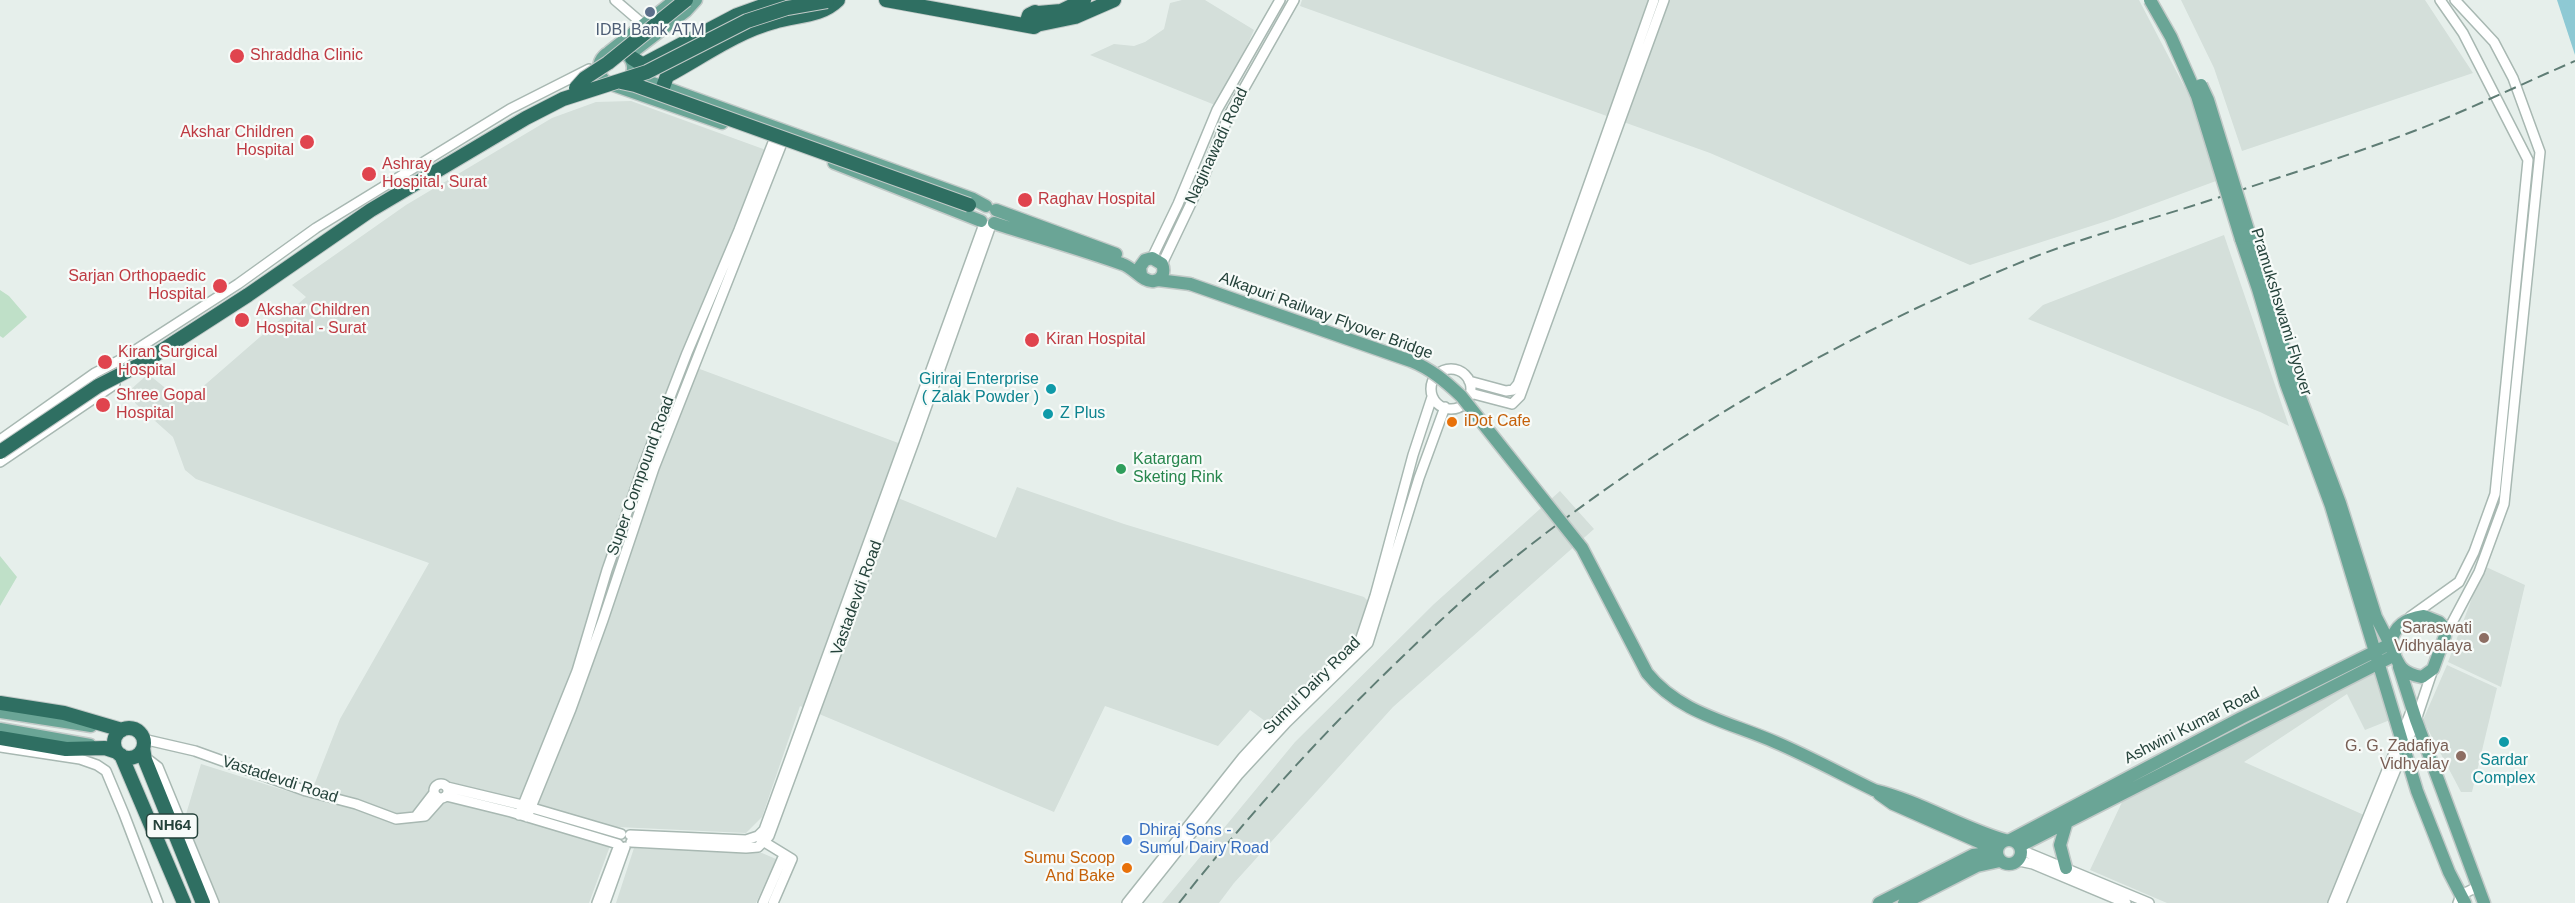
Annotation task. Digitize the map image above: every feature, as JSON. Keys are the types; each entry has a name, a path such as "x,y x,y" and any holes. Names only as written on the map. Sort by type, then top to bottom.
{"highway":[{"path":"576,88 585,78 608,63 686,0"},
{"path":"633,63 644,64 737,15 779,0"},
{"path":"0,446 95,382 137,360 235,296 387,193 475,141 576,88 645,67 764,8 800,0"},
{"path":"0,452 98,386 160,352 340,231 438,169 563,99 613,84 676,59 747,21 787,8 834,0"},
{"path":"663,87 667,76 750,31 774,22 826,11 834,0"},
{"path":"886,0 1034,20 1061,16 1075,17 1113,0"},
{"path":"936,0 1034,20"},
{"path":"1061,16 1084,0"},
{"path":"613,84 635,84 792,140 985,215"},
{"path":"0,703 64,713 116,729 134,729 143,748 134,757 114,752 66,749 0,738"},
{"path":"114,752 114,742 118,733 116,729"},
{"name":"NH64","path":"143,748 204,903"},
{"name":"NH64","path":"114,752 184,903"}],"main road":[{"path":"609,52 625,54 644,80 973,199 985,215 1132,259 1155,262 1163,274 1158,280 1147,281 1126,265 613,84 601,76 600,63 609,52 675,0"},
{"path":"613,84 626,82 632,73 634,51 686,11 696,0"},
{"path":"1061,16 1092,0"},
{"path":"1061,16 1103,0"},
{"name":"Pramukshswami Flyover","path":"2150,0 2171,37 2198,96 2286,384 2356,571 2376,634 2377,657 2417,791 2461,900"},
{"name":"Pramukshswami Flyover","path":"2159,0 2208,100 2294,381 2340,503 2356,571"},
{"path":"1141,275 1140,267 1155,262"},
{"name":"Alkapuri Railway Flyover Bridge","path":"1155,262 1190,284"},
{"name":"Alkapuri Railway Flyover Bridge","path":"1158,280 1190,284 1426,367 1461,396 1582,548 1647,673 1659,688 1694,710 1775,742 1896,800"},
{"path":"2376,634 2395,655 2413,675 2422,677 2433,669 2445,636 2444,627 2439,622 2424,616 2408,619 2395,629 2395,655 2414,714 2484,903"},
{"name":"Ashwini Kumar Road","path":"2014,844 2241,718 2377,657 2395,655"},
{"name":"Ashwini Kumar Road","path":"2014,844 2067,821 2377,657"},
{"path":"0,712 116,729"},
{"path":"0,729 67,740 114,752"},
{"path":"1896,800 2014,844 2020,858 2015,863 2007,864 1998,854 1896,800"},
{"path":"2066,868 2060,845 2067,821"},
{"path":"1998,854 1999,845 2014,844"},
{"path":"1879,903 1973,855 1998,854"},
{"path":"1904,903 1998,854"}],"street":[{"path":"615,0 644,25"},
{"name":"Naginawadi Road","path":"1155,262 1217,110 1280,0"},
{"name":"Naginawadi Road","path":"1155,262 1205,174 1229,115 1294,0"},
{"path":"1469,381 1506,391 1513,390 1518,384 1654,0"},
{"path":"1470,393 1512,404 1521,396 1664,0"},
{"path":"2408,619 2459,582 2494,498 2528,160 2463,33 2440,0"},
{"path":"2445,636 2479,572 2506,497 2540,152 2513,78 2494,42 2455,0"},
{"path":"0,440 95,373 120,360 238,284 316,228 510,109 600,63"},
{"path":"0,462 332,241 562,104 613,84"},
{"name":"Super Compound Road","path":"525,811 571,709 654,468 778,142"},
{"name":"Vastadevdi Road","path":"143,748 195,751 306,791 356,804 396,819 424,816 442,794 525,811 624,841 758,847 985,215"},
{"path":"1444,369 1464,373 1469,381 1470,393 1461,406 1444,407 1432,397 1432,380 1444,369"},
{"name":"Sumul Dairy Road","path":"1126,903 1243,757 1277,720 1360,640 1375,596 1413,455 1432,397"},
{"path":"1136,903 1238,775 1287,722 1368,643 1419,478 1444,407"},
{"path":"2341,903 2433,669"},
{"path":"2332,903 2403,742"},
{"path":"0,747 80,759 98,765 106,771 158,903"},
{"path":"143,748 158,767 214,903"},
{"path":"761,839 788,857"},
{"path":"597,903 624,841"},
{"path":"605,903 624,841"},
{"path":"2014,844 2149,903"},
{"path":"763,903 788,857"},
{"path":"772,903 788,857"},
{"path":"2015,863 2019,861 2033,864 2126,903"},
{"path":"2461,900 2477,887"}],"shaded area":[{"path":"1182,0 1205,0 1254,30 1220,107 1090,55 1114,44 1134,46 1145,42 1164,29 1170,3"},
{"path":"1302,0 2139,0 2195,107 2216,181 2113,219 1970,265 1710,153 1300,6"},
{"path":"2181,0 2425,0 2473,73 2242,151 2214,68"},
{"path":"631,101 766,150 681,362 901,444 898,498 996,538 1017,487 1124,524 1364,597 1371,604 1362,636 1269,724 1250,710 1218,746 1105,706 1054,812 800,706 762,817 746,833 617,827 589,903 213,903 184,821 201,764 309,798 340,719 429,563 196,479 185,470 173,437 136,404 129,391 148,374 184,403 306,297 292,285 406,205 552,118 596,102"},
{"path":"2224,235 2289,426 2260,412 2028,319 2043,305"},
{"path":"1560,491 1594,529 1393,707 1234,883 1219,903 1162,903 1295,742 1434,604"},
{"name":"Saraswati Vidhyalaya","path":"2484,566 2525,585 2501,687 2448,662"},
{"name":"G. G. Zadafiya Vidhyalay","path":"2447,665 2497,688 2472,792 2461,792 2423,720"},
{"path":"2375,670 2390,720 2365,730 2347,694 2244,762 2364,815 2328,903 2167,903 2090,870 2123,800"},
{"path":"634,848 762,853 776,859 756,903 616,903"}],"green space":[{"path":"0,290 9,296 27,317 3,338 0,336"},
{"path":"0,556 17,577 0,606"}],"water":[{"path":"2557,0 2575,0 2575,55"}],"railway":[{"path":"1179,903 1257,809 1311,749 1461,602 1546,533 1611,486 1746,399 1887,322 2034,257 2397,138 2575,61"}],"place":[{"name":"IDBI Bank ATM","path":"650,12"},
{"name":"Shraddha Clinic","path":"237,56"},
{"name":"Akshar Children Hospital","path":"307,142"},
{"name":"Ashray Hospital, Surat","path":"369,174"},
{"name":"Raghav Hospital","path":"1025,200"},
{"name":"Sarjan Orthopaedic Hospital","path":"220,286"},
{"name":"Akshar Children Hospital - Surat","path":"242,320"},
{"name":"Kiran Hospital","path":"1032,340"},
{"name":"Kiran Surgical Hospital","path":"105,362"},
{"name":"Giriraj Enterprise ( Zalak Powder )","path":"1051,389"},
{"name":"Shree Gopal Hospital","path":"103,405"},
{"name":"Z Plus","path":"1048,414"},
{"name":"iDot Cafe","path":"1452,422"},
{"name":"Katargam Sketing Rink","path":"1121,469"},
{"name":"Saraswati Vidhyalaya","path":"2484,638"},
{"name":"Sardar Complex","path":"2504,742"},
{"name":"G. G. Zadafiya Vidhyalay","path":"2461,756"},
{"name":"Dhiraj Sons - Sumul Dairy Road","path":"1127,840"},
{"name":"Sumu Scoop And Bake","path":"1127,868"}]}
